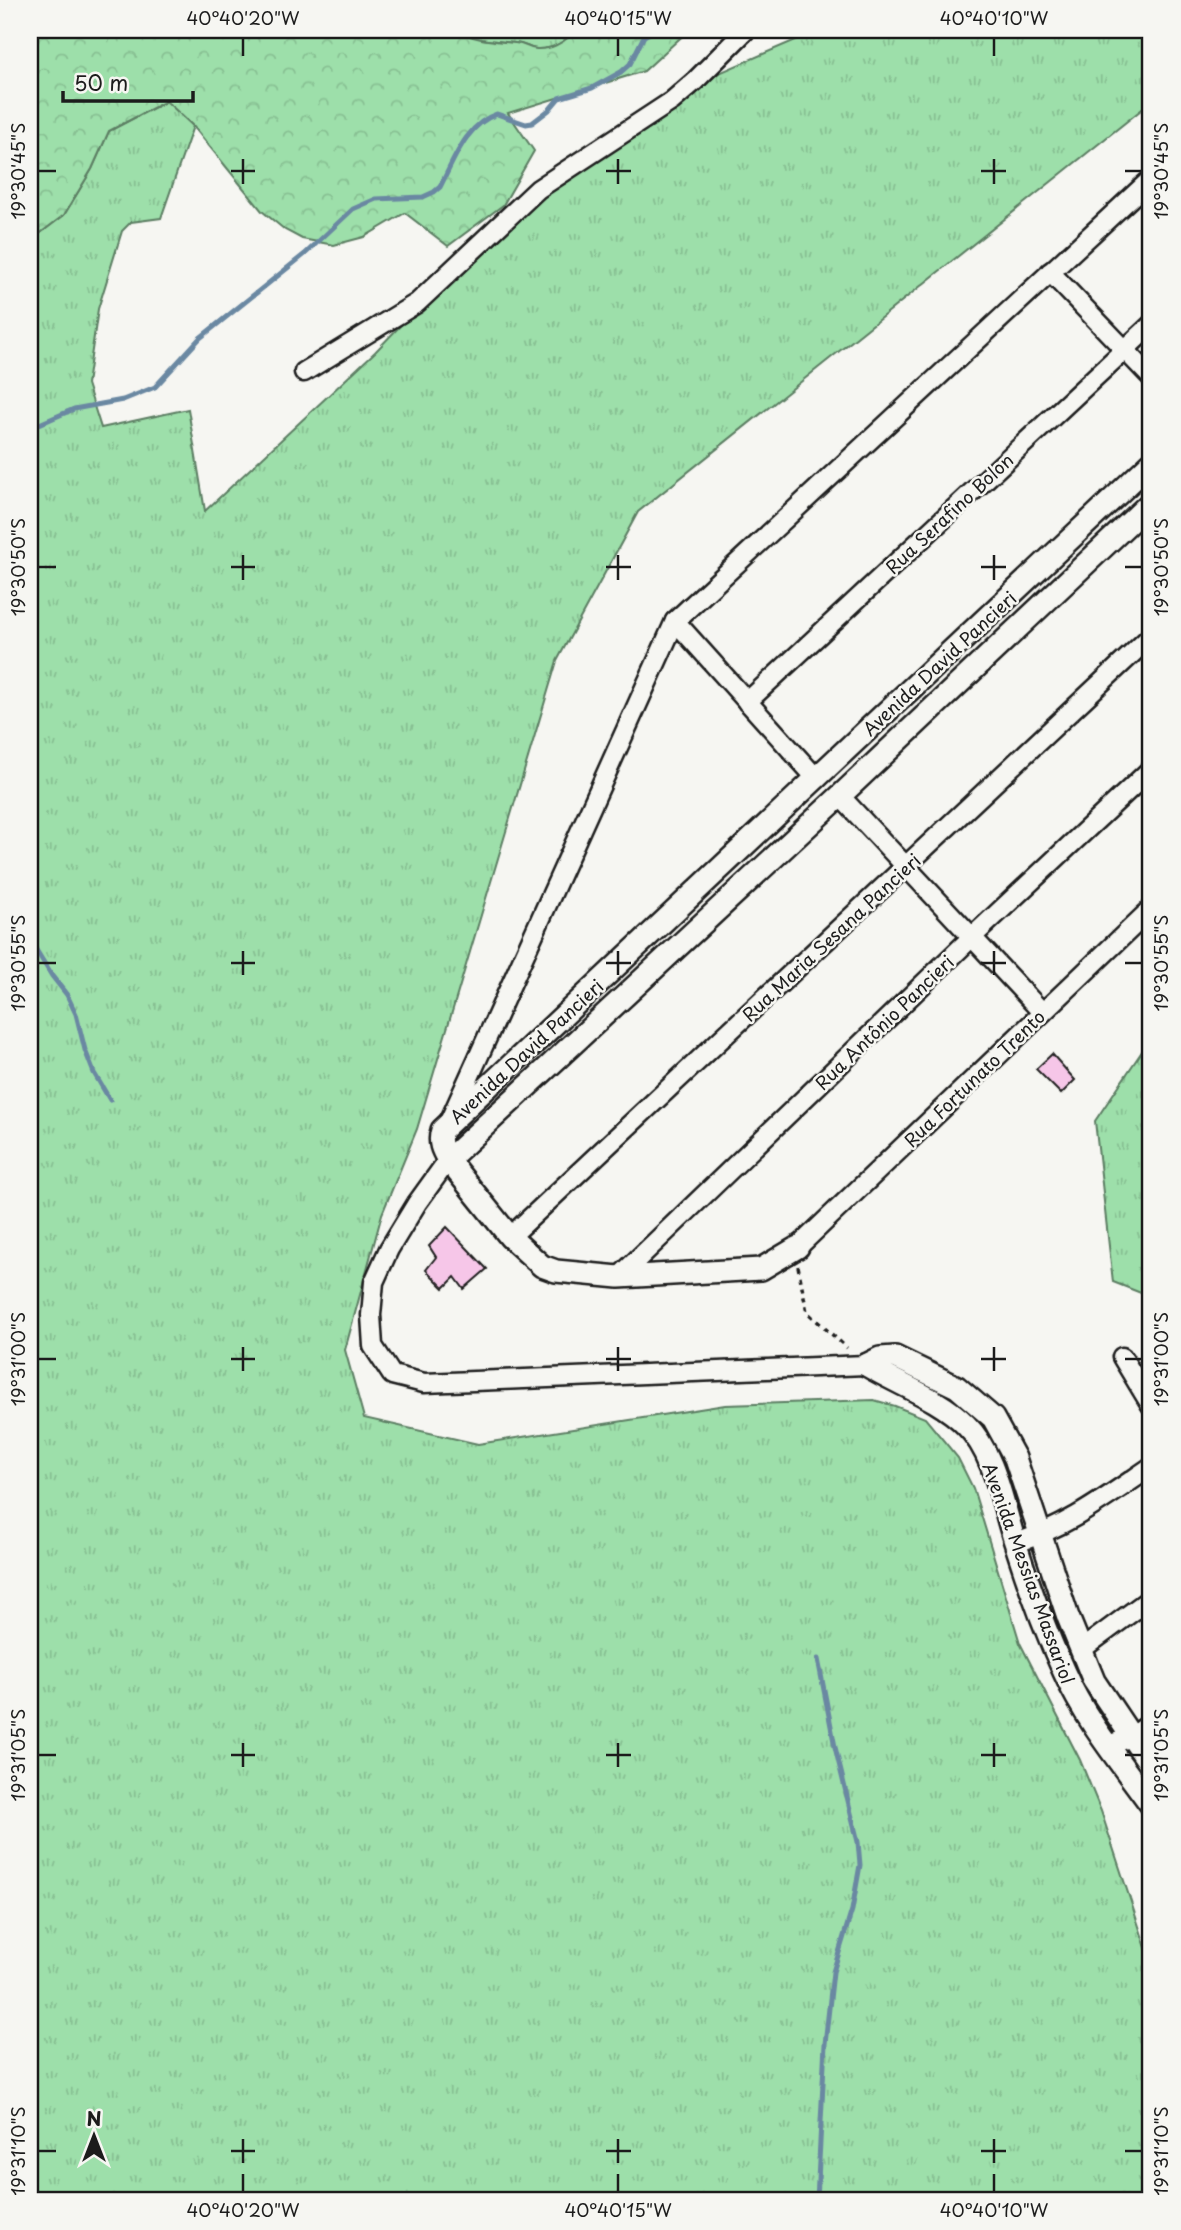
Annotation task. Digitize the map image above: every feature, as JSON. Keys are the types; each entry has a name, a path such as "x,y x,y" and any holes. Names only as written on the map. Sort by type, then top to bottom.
{"street":[{"path":"304,372 417,303 538,189 672,101 746,30"},
{"path":"448,1125 676,621 1151,179"},
{"path":"1050,272 1151,377"},
{"name":"Rua Serafino Bolon","path":"747,702 1151,325"},
{"name":"Avenida David Pancieri","path":"1151,463 442,1130 440,1141 448,1160 840,796 1151,502"},
{"path":"676,621 817,779"},
{"name":"Rua Maria Sesana Pancieri","path":"510,1237 1151,636"},
{"name":"Rua Antônio Pancieri","path":"619,1277 1151,769"},
{"path":"840,796 1042,1012"},
{"name":"Rua Fortunato Trento","path":"798,1247 1151,909"},
{"path":"798,1247 761,1269 619,1277 549,1269 542,1266 510,1237 448,1160 417,1203 389,1250 374,1282 371,1315 373,1346 393,1375 424,1382 866,1365"},
{"name":"Avenida Messias Massariol","path":"866,1365 880,1358 895,1357 957,1387 993,1418 1016,1458 1068,1617 1094,1681 1151,1766"},
{"path":"1122,1357 1151,1405"},
{"name":"Avenida Messias Massariol","path":"866,1365 929,1399 967,1426 980,1445 993,1471 1015,1543 1077,1700 1151,1805"},
{"path":"1015,1543 1041,1535 1093,1507 1151,1466"},
{"path":"1082,1649 1151,1598"},
{"path":"1108,1745 1131,1737 1151,1723"}],"path":[{"path":"798,1247 798,1268 807,1312 866,1365"}],"green space":[{"path":"30,30 455,30 476,38 537,49 556,45 576,30 689,30 644,71 508,113 534,151 503,205 448,246 405,213 364,237 334,245 302,239 285,230 262,211 193,126 166,101 109,131 92,169 64,215 30,241"},
{"path":"455,30 576,30 556,45 537,49 476,38"},
{"path":"819,30 1151,30 1151,102 638,512 557,661 417,1129 382,1214 345,1350 364,1418 478,1444 725,1405 874,1400 925,1418 958,1458 973,1488 1020,1643 1080,1760 1101,1811 1151,1963 1151,2200 30,2200 30,241 64,215 92,169 109,131 167,101 193,126 161,218 131,222 122,231 98,309 87,384 101,428 188,409 205,511 375,352 502,220 719,73"},
{"path":"1151,1038 1151,1297 1113,1282 1095,1121"}],"building":[{"path":"1052,1054 1075,1080 1061,1094 1036,1069"},
{"path":"447,1227 487,1269 464,1289 455,1277 444,1288 426,1270 436,1257 429,1246"}],"waterway":[{"path":"30,428 74,409 123,400 155,387 200,338 305,254 353,209 376,199 423,197 434,192 440,187 469,134 486,119 497,114 526,124 532,123 559,98 592,88 621,72 630,64 644,36 655,30"},
{"path":"30,940 67,995 76,1014 94,1073 110,1100"},
{"path":"817,2200 825,2044 833,1972 852,1910 860,1865 858,1842 835,1747 818,1659"}]}
